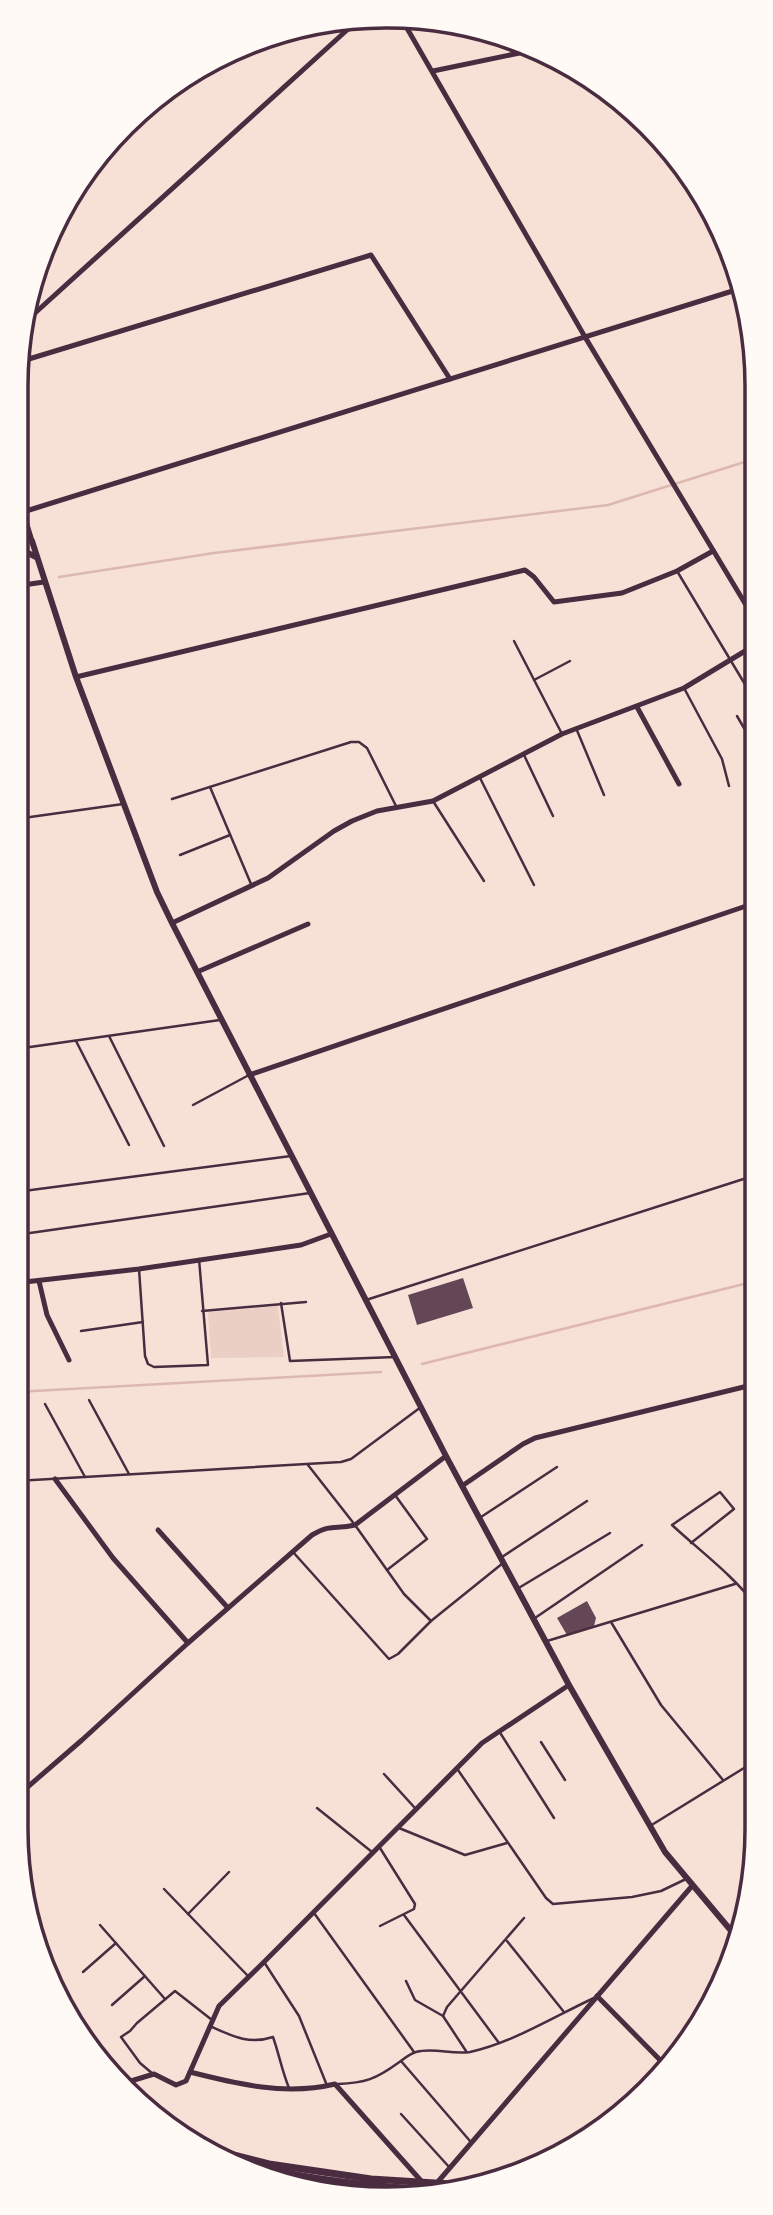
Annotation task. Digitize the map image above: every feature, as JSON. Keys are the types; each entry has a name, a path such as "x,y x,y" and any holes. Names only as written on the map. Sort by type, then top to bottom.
{"highway":[{"path":"295,2175 365,2186"}],"main road":[{"path":"244,2158 269,2164 371,2179 427,2185"}],"street":[{"path":"408,29 671,482 745,598"},
{"path":"36,312 346,30"},
{"path":"433,71 519,53"},
{"path":"29,359 371,255 450,379"},
{"path":"28,510 732,291"},
{"path":"28,528 76,677 157,892 172,923 446,1456 569,1685 664,1852 730,1930"},
{"path":"28,539 32,541"},
{"path":"76,677 525,570 554,602 622,593 677,571 713,551"},
{"path":"28,552 36,556"},
{"path":"28,584 44,582"},
{"path":"172,923 268,878 334,831 377,811 433,801 562,734 684,688 745,651"},
{"path":"637,707 679,784"},
{"path":"249,1075 745,906"},
{"path":"197,972 307,924"},
{"path":"28,1282 139,1269 300,1245 331,1234"},
{"path":"39,1281 47,1315 69,1360"},
{"path":"462,1486 535,1438 745,1387"},
{"path":"28,1787 312,1535 327,1526 355,1525 446,1456"},
{"path":"55,1479 113,1558 188,1643"},
{"path":"158,1530 228,1608"},
{"path":"132,2081 153,2074 176,2085 186,2081 219,2006 248,1976 482,1742 525,1718 569,1685"},
{"path":"437,2183 692,1886"},
{"path":"597,1996 660,2060"},
{"path":"190,2073 252,2087 289,2088 335,2084 424,2183"}],"lane":[{"path":"677,571 745,686"},
{"path":"514,641 562,734"},
{"path":"534,680 569,661"},
{"path":"684,688 722,759 729,786"},
{"path":"737,716 745,730"},
{"path":"576,728 604,795"},
{"path":"172,799 359,742 367,748 396,807"},
{"path":"524,755 553,816"},
{"path":"480,778 534,885"},
{"path":"210,787 252,886"},
{"path":"433,801 484,881"},
{"path":"28,817 123,804"},
{"path":"180,855 230,835"},
{"path":"28,1047 221,1020"},
{"path":"108,1036 164,1146"},
{"path":"76,1041 128,1145"},
{"path":"193,1105 249,1075"},
{"path":"28,1190 291,1156"},
{"path":"366,1300 745,1179"},
{"path":"30,1233 310,1193"},
{"path":"139,1269 145,1356 148,1364 155,1367 208,1364 199,1259"},
{"path":"202,1311 306,1302"},
{"path":"281,1303 290,1362 395,1357"},
{"path":"81,1331 143,1322"},
{"path":"89,1400 129,1474"},
{"path":"45,1404 85,1477"},
{"path":"28,1481 341,1462 351,1459 421,1407"},
{"path":"307,1464 404,1594 431,1621"},
{"path":"479,1519 557,1467"},
{"path":"691,1543 734,1509 720,1492 672,1525 691,1543 735,1584 745,1592"},
{"path":"387,1570 427,1539 395,1495"},
{"path":"293,1552 388,1659 398,1654 431,1621 502,1560 587,1501"},
{"path":"517,1589 610,1533"},
{"path":"533,1619 642,1545"},
{"path":"546,1642 735,1584"},
{"path":"611,1622 662,1705 723,1780"},
{"path":"499,1731 554,1818"},
{"path":"541,1742 565,1780"},
{"path":"456,1767 546,1898 554,1904 632,1897 661,1891 686,1879"},
{"path":"650,1826 745,1767"},
{"path":"384,1774 415,1808"},
{"path":"317,1808 372,1852"},
{"path":"396,1827 465,1855 507,1843"},
{"path":"378,1845 415,1904 414,1909 380,1926"},
{"path":"188,1914 229,1872"},
{"path":"164,1889 248,1976"},
{"path":"313,1912 414,2052"},
{"path":"404,1915 499,2043"},
{"path":"443,2016 447,2007 524,1918"},
{"path":"100,1925 166,1999"},
{"path":"507,1940 564,2012"},
{"path":"83,1972 116,1943"},
{"path":"264,1962 299,2016 327,2086"},
{"path":"112,2005 145,1976"},
{"path":"406,1981 415,2000 443,2016 468,2052"},
{"path":"153,2074 139,2063 121,2037 175,1992 211,2023 237,2039 252,2042 273,2037 289,2088"},
{"path":"335,2084 359,2083 380,2075 414,2052 468,2052 499,2043 597,1996"},
{"path":"401,2062 472,2143"},
{"path":"401,2114 450,2168"}],"shaded area":[{"path":"278,1306 284,1357 211,1358 208,1312"}],"building":[{"path":"463,1278 473,1308 417,1325 408,1295"},
{"path":"587,1601 596,1618 594,1626 567,1635 557,1618"}],"waterway":[{"path":"59,577 214,553 608,505 745,462"},
{"path":"422,1364 745,1284"},
{"path":"28,1391 381,1372"}]}
